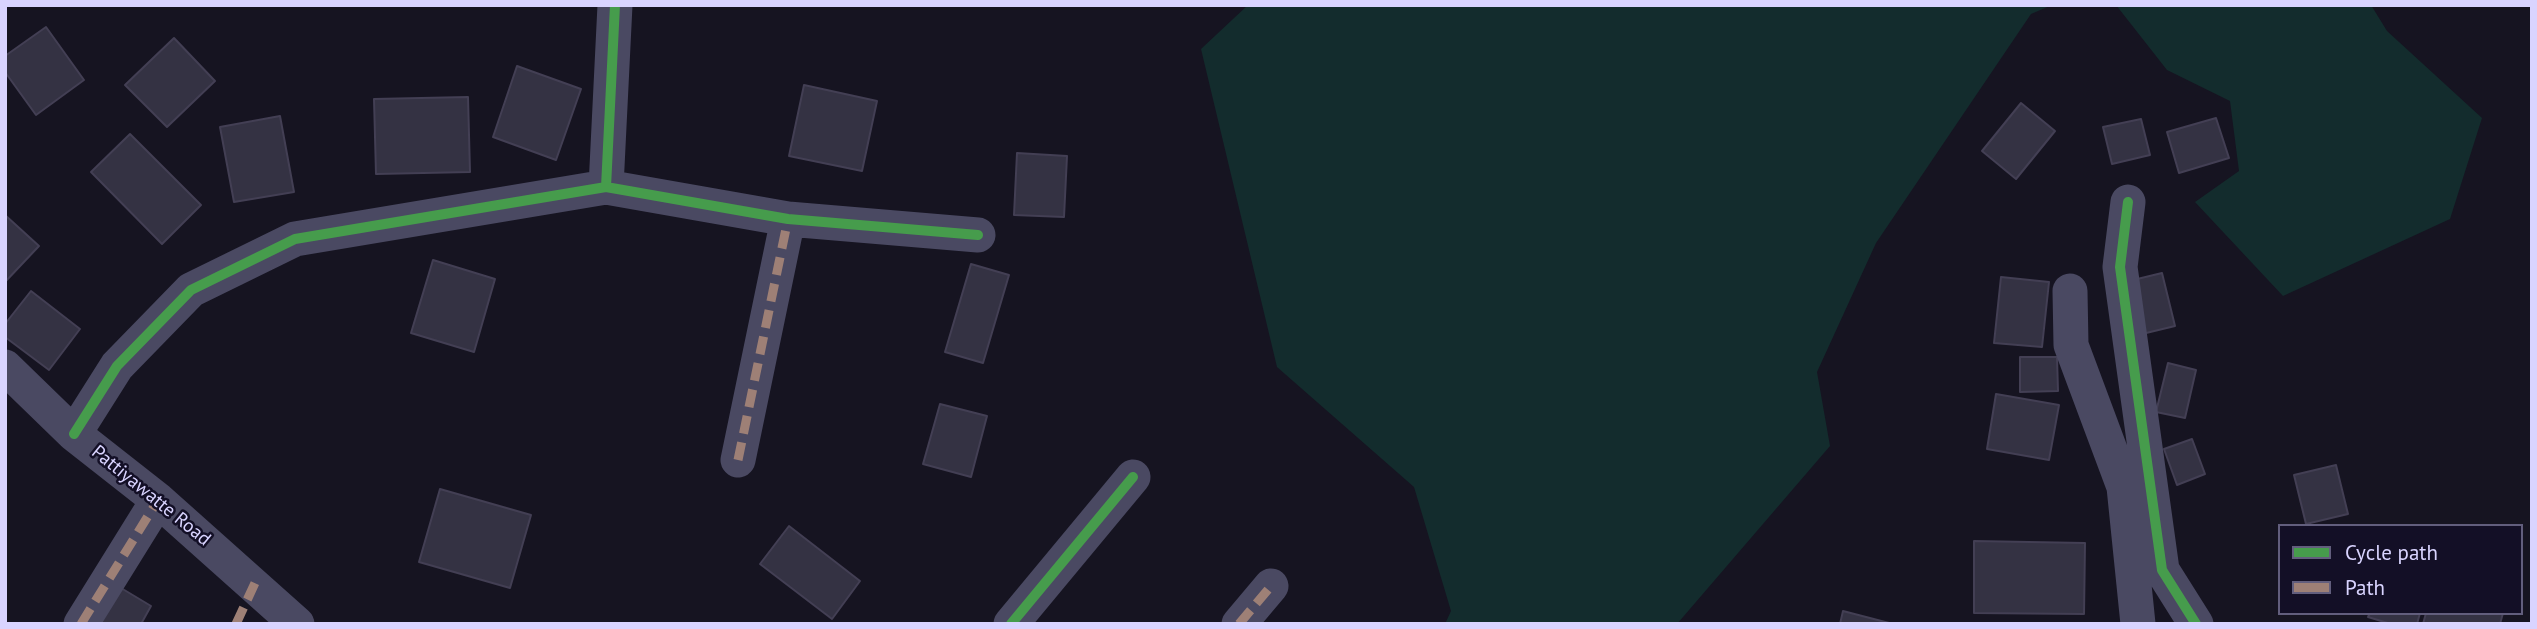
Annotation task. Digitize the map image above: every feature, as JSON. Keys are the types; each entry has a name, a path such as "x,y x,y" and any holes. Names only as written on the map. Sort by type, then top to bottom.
{"street":[{"path":"606,187 615,5"},
{"path":"74,434 117,366 191,290 295,239 606,187 788,219 978,234"},
{"path":"2128,202 2120,267 2162,570 2196,624"},
{"path":"738,460 788,219"},
{"path":"2070,290 2071,345 2124,487 2138,624"},
{"name":"Pattiyawatte Road","path":"5,367 74,434 158,500 297,624"},
{"path":"1011,624 1133,477"},
{"path":"81,624 158,500"},
{"path":"1239,624 1271,586"}],"green space":[{"path":"1248,5 2052,5 2031,14 1876,243 1817,372 1830,446 1677,624 1445,624 1451,611 1414,487 1277,367 1201,49"},
{"path":"2116,5 2371,5 2387,31 2482,118 2450,219 2283,296 2195,202 2239,171 2230,101 2167,70"}],"building":[{"path":"46,27 84,80 36,115 5,72 5,56"},
{"path":"174,38 215,81 167,127 125,85"},
{"path":"517,66 581,89 556,160 493,137"},
{"path":"804,85 877,101 862,171 789,156"},
{"path":"468,97 470,172 376,174 374,99"},
{"path":"2021,103 2055,131 2016,179 1982,151"},
{"path":"280,116 294,192 234,202 220,127"},
{"path":"2216,118 2229,158 2179,173 2167,132"},
{"path":"2141,119 2150,155 2112,164 2103,127"},
{"path":"130,134 201,205 162,244 91,172"},
{"path":"1017,153 1067,156 1064,217 1014,215"},
{"path":"5,215 39,246 5,282"},
{"path":"433,260 495,279 474,352 411,333"},
{"path":"971,264 1009,275 983,363 945,352"},
{"path":"2162,273 2175,326 2142,334 2129,281"},
{"path":"2001,277 2049,282 2042,347 1994,343"},
{"path":"31,291 80,329 49,370 5,337 5,324"},
{"path":"2020,357 2057,357 2058,391 2020,392"},
{"path":"2168,363 2196,370 2185,418 2156,412"},
{"path":"1996,394 2059,405 2049,460 1987,449"},
{"path":"940,404 987,416 971,477 923,464"},
{"path":"2192,439 2205,474 2177,485 2164,449"},
{"path":"2336,465 2348,514 2306,524 2294,475"},
{"path":"440,489 531,515 510,588 419,562"},
{"path":"789,526 860,581 832,619 760,564"},
{"path":"1974,541 2085,543 2084,614 1974,613"},
{"path":"111,582 151,606 141,624 86,624"},
{"path":"1843,611 1893,624 1840,624"},
{"path":"2419,615 2417,624 2391,624 2368,617"},
{"path":"2425,615 2502,615 2500,624 2423,624"}],"marked path":[{"path":"738,460 788,219"},
{"path":"81,624 158,500"},
{"path":"236,624 255,583"},
{"path":"1239,624 1271,586"}],"cycle path":[{"path":"74,434 117,366 191,290 295,239 606,187 615,5"},
{"path":"606,187 788,219 978,235"},
{"path":"2128,202 2120,267 2162,570 2196,624"},
{"path":"1011,624 1133,477"}]}
